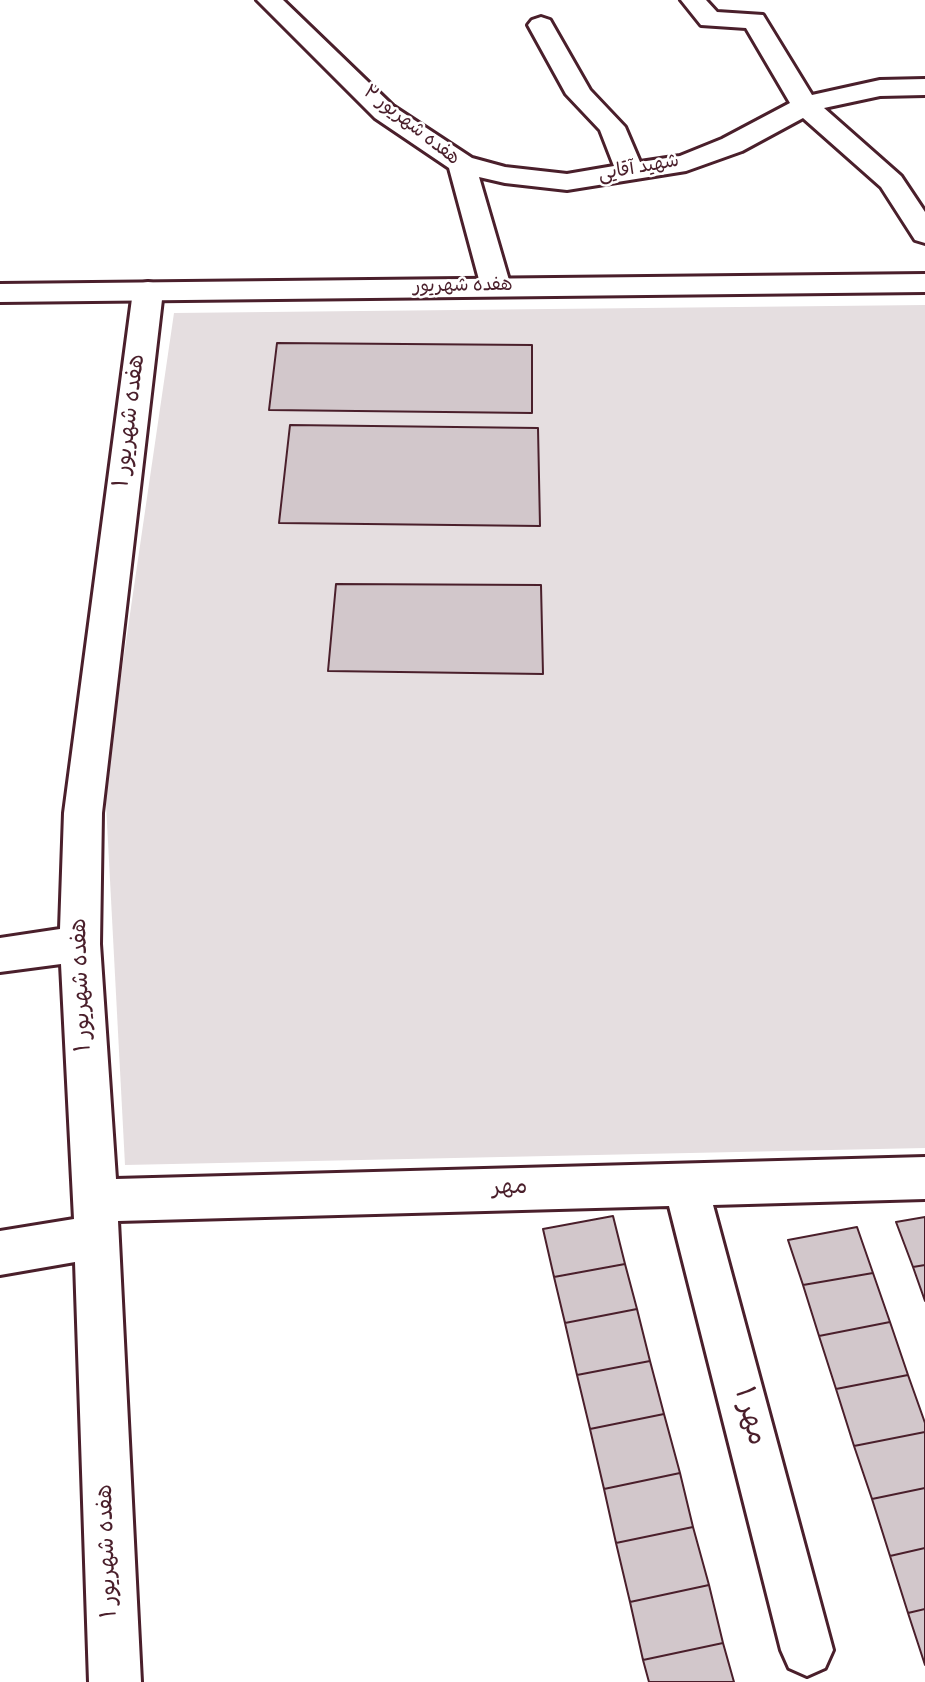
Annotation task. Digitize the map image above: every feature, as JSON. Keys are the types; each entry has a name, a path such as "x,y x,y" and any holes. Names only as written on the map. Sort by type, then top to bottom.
{"street":[{"name":"هفده شهریور ۲","path":"269,0 384,112 461,164 496,288"},
{"path":"693,0 710,20 754,20 805,106 891,182 925,234"},
{"path":"541,25 579,94 612,127 630,172"},
{"name":"شهید آقایی","path":"461,164 505,175 567,182 686,163 732,145 805,106 831,97 880,88 925,87"},
{"name":"هفده شهریور","path":"0,293 925,283"},
{"name":"هفده شهریور ۱","path":"115,1682 96,1219 80,944 83,813 148,291"},
{"path":"0,955 80,944"},
{"name":"مهر","path":"0,1254 96,1219 686,1185 925,1178"},
{"name":"مهر ۱","path":"686,1185 807,1650"}],"shaded area":[{"path":"925,305 925,1148 125,1165 105,785 174,313"}],"building":[{"path":"277,343 532,345 532,413 269,410"},
{"path":"290,425 538,428 540,526 279,523"},
{"path":"336,584 541,585 543,674 328,671"},
{"path":"613,1216 625,1264 554,1277 543,1229"},
{"path":"925,1217 925,1265 913,1267 896,1222"},
{"path":"857,1227 873,1273 803,1285 788,1240"},
{"path":"625,1264 637,1309 565,1323 554,1277"},
{"path":"925,1265 925,1301 913,1267"},
{"path":"873,1273 890,1322 819,1336 803,1285"},
{"path":"637,1309 650,1361 577,1375 565,1323"},
{"path":"890,1322 908,1375 836,1389 819,1336"},
{"path":"650,1361 664,1414 590,1429 577,1375"},
{"path":"908,1375 925,1423 925,1432 854,1446 836,1389"},
{"path":"664,1414 680,1473 604,1489 590,1429"},
{"path":"925,1432 925,1488 872,1499 854,1446"},
{"path":"680,1473 693,1527 616,1543 604,1489"},
{"path":"925,1488 925,1548 890,1556 872,1499"},
{"path":"693,1527 709,1585 630,1602 616,1543"},
{"path":"925,1548 925,1609 908,1613 890,1556"},
{"path":"709,1585 723,1643 643,1660 630,1602"},
{"path":"925,1609 925,1665 908,1613"},
{"path":"723,1643 734,1682 649,1682 643,1660"}]}
